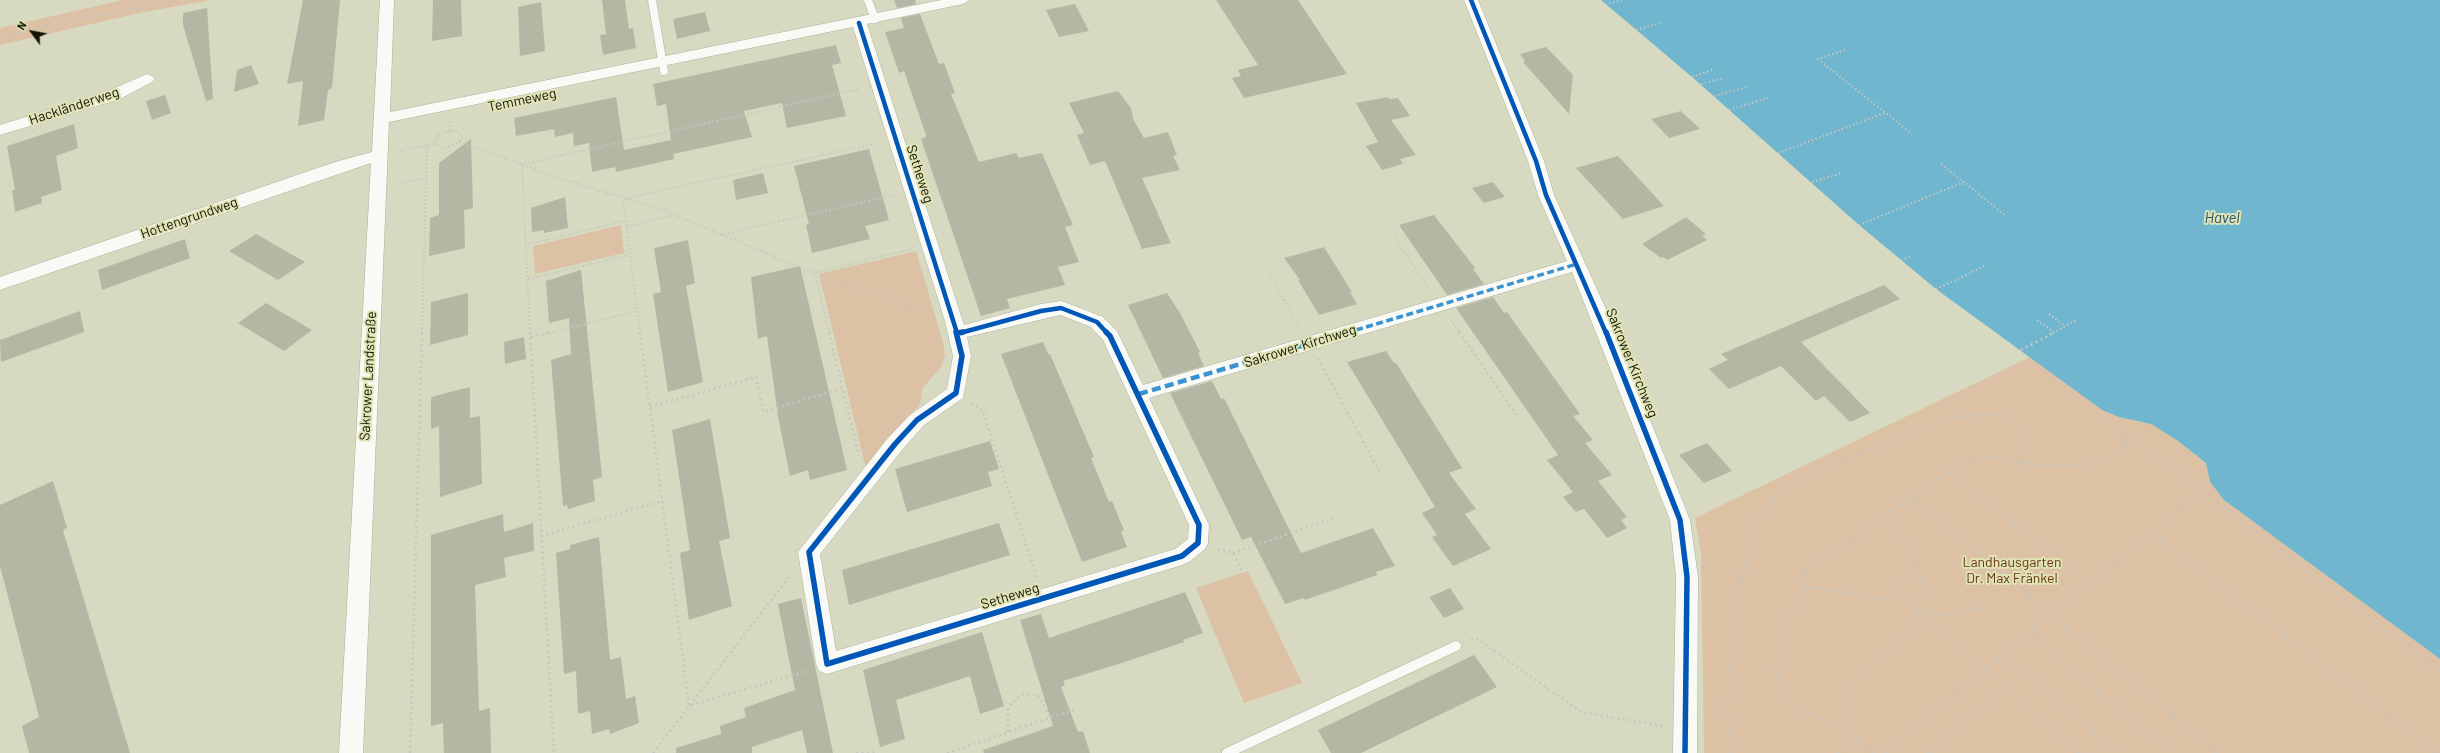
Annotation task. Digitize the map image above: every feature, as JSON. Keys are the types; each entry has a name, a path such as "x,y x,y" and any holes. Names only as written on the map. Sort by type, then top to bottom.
{"street":[{"name":"Sakrower Landstraße","path":"351,753 387,0"},
{"name":"Temmeweg","path":"381,124 663,66 750,53 758,42 859,23 963,0"},
{"name":"Sakrower Kirchweg","path":"1471,0 1536,161 1536,167 1546,195 1553,207 1672,493 1683,531 1688,577 1687,730 1685,753"},
{"name":"Setheweg","path":"859,23 956,327 962,356 956,393"},
{"name":"Hackländerweg","path":"0,130 114,95 147,79"},
{"name":"Hottengrundweg","path":"0,284 341,166 379,155"},
{"name":"Sakrower Kirchweg","path":"1139,394 1577,264"},
{"path":"956,327 1062,308 1081,314 1097,322 1110,336 1139,394 1199,525 1198,543"},
{"path":"827,664 809,552 917,420 956,393"},
{"name":"Setheweg","path":"827,664 1182,556 1198,543"}],"lane":[{"path":"652,0 663,66"},
{"path":"868,0 875,19"},
{"path":"1227,753 1456,646"}],"path":[{"path":"0,36 178,0"},
{"path":"1605,4 1624,0"},
{"path":"1636,30 1660,23"},
{"path":"1845,50 1818,59 1912,134"},
{"path":"1692,77 1715,69"},
{"path":"1701,84 1724,78"},
{"path":"522,164 878,84"},
{"path":"1714,96 1748,87"},
{"path":"1729,110 1768,98"},
{"path":"1778,153 1886,113"},
{"path":"379,155 432,144 439,135 449,131 459,132 462,138 459,142 446,148 435,147 432,144"},
{"path":"623,199 896,138"},
{"path":"459,142 623,199 661,209 670,215 956,327"},
{"path":"410,753 427,145"},
{"path":"522,164 525,245 554,753"},
{"path":"1941,164 2006,216"},
{"path":"1812,182 1842,173"},
{"path":"394,184 426,178"},
{"path":"1859,225 1964,182"},
{"path":"720,235 912,191"},
{"path":"623,199 629,255 689,706"},
{"path":"626,227 670,215"},
{"path":"525,245 625,221"},
{"path":"1395,238 1518,417"},
{"path":"815,273 930,245"},
{"path":"528,279 629,255"},
{"path":"1901,260 1912,256"},
{"path":"1936,289 1985,266"},
{"path":"815,273 865,482"},
{"path":"1270,275 1382,476"},
{"path":"531,337 637,311"},
{"path":"2049,314 2065,326"},
{"path":"2021,350 2078,319"},
{"path":"2037,320 2054,332"},
{"path":"650,406 756,377 764,412 843,388"},
{"path":"956,393 983,411 1044,599"},
{"path":"1731,753 1727,709 1732,629 1753,529 1762,512 1778,493 1827,466 1950,418 1996,414 2016,422 2021,463"},
{"path":"2104,419 2440,671"},
{"path":"1874,753 1848,729 1798,710 1783,692 1775,672 1781,628 1804,587 1807,568 1814,558 1855,538 1891,510 1948,472 1958,463 1985,457 2049,467 2092,464 2107,459 2132,439"},
{"path":"1948,472 2089,583"},
{"path":"1884,753 1985,669 2002,653 2202,491"},
{"path":"541,536 662,500"},
{"path":"1900,505 1917,502 2217,753"},
{"path":"1848,729 1844,712 1851,684 1910,630 1918,609 1922,581 1891,510"},
{"path":"1198,543 1233,553 1337,517"},
{"path":"2151,532 2325,669 2436,753"},
{"path":"652,753 809,552"},
{"path":"1233,553 1243,573"},
{"path":"1804,587 1830,588 1870,599 1880,598 1888,595 1904,581 1919,575"},
{"path":"1918,609 1949,615 1983,607"},
{"path":"1918,609 2080,753"},
{"path":"2029,632 2171,753"},
{"path":"1456,646 1476,638 1581,712 1687,730"},
{"path":"2002,653 2118,753"},
{"path":"689,706 827,664"},
{"path":"1929,753 2005,687"},
{"path":"1008,732 1008,706 1022,694 1038,695 1050,717"},
{"path":"947,753 1076,709"},
{"path":"1838,753 1857,738"},
{"path":"856,753 876,753"}],"green space":[{"path":"123,0 211,0 144,12 0,45 0,28"},
{"path":"621,225 624,253 535,274 533,246"},
{"path":"916,251 944,346 945,356 941,367 922,389 920,404 866,469 819,274"},
{"name":"Landhausgarten Dr. Max Fränkel","path":"2030,357 2102,410 2119,417 2151,424 2178,441 2206,463 2210,482 2224,500 2440,659 2440,753 1704,753 1701,552 1695,518"},
{"path":"1248,571 1302,683 1244,703 1196,588"}],"water":[{"name":"Havel","path":"1601,0 2440,0 2440,659 2224,500 2210,482 2206,463 2178,441 2151,424 2119,417 2102,410 1936,289 1859,225 1692,77"}],"building":[{"path":"303,0 340,0 332,88 328,90 324,120 298,126 303,81 287,84"},
{"path":"433,0 461,0 462,36 432,41"},
{"path":"602,0 625,0 629,29 633,28 636,48 603,55 600,35 606,34"},
{"path":"894,0 915,0 916,4 897,8"},
{"path":"1216,0 1298,0 1347,74 1244,98 1232,78 1241,76 1238,70 1258,65"},
{"path":"541,2 545,51 520,56 518,7"},
{"path":"1075,4 1089,31 1059,37 1046,10"},
{"path":"207,8 213,99 206,101 183,25 183,13"},
{"path":"705,12 710,31 677,39 673,19"},
{"path":"920,14 939,64 944,63 955,93 951,94 979,162 1016,153 1019,158 1042,153 1073,225 1065,227 1079,262 1058,267 1065,285 1007,299 1010,308 981,316 921,139 926,137 926,135 904,71 899,73 885,32 904,28 901,18"},
{"path":"836,45 841,63 832,65 846,116 787,128 782,103 744,111 752,137 673,154 674,159 616,172 615,167 592,172 589,143 574,146 573,133 555,137 554,129 516,136 514,118 616,97 624,150 671,140 666,104 657,106 653,84"},
{"path":"1546,47 1573,75 1569,114 1523,62 1525,61 1520,54"},
{"path":"251,65 259,84 234,92 237,70"},
{"path":"1118,91 1131,108 1133,119 1144,138 1168,132 1177,155 1173,156 1180,170 1142,178 1171,243 1142,249 1105,161 1090,165 1077,135 1084,133 1069,103"},
{"path":"165,95 171,113 152,120 146,101"},
{"path":"1388,97 1389,99 1398,98 1410,116 1391,120 1416,155 1400,159 1403,164 1382,170 1366,146 1378,142 1356,103"},
{"path":"1681,111 1700,129 1669,138 1651,119"},
{"path":"74,124 78,148 56,156 62,190 41,197 42,203 15,212 12,190 15,190 7,146"},
{"path":"471,139 473,208 464,210 465,248 429,256 430,218 439,215 439,163"},
{"path":"869,149 889,220 865,226 870,239 812,253 806,225 809,224 794,166"},
{"path":"1618,156 1664,206 1623,219 1576,168"},
{"path":"763,173 768,193 736,200 733,180"},
{"path":"1493,182 1505,197 1484,203 1472,188"},
{"path":"565,197 568,228 544,233 544,230 532,232 531,208"},
{"path":"1434,215 1475,268 1473,269 1484,284 1447,295 1399,225"},
{"path":"1686,217 1706,234 1702,236 1707,240 1667,260 1663,257 1661,258 1642,244"},
{"path":"256,234 305,262 278,280 229,251"},
{"path":"185,239 190,258 102,290 98,270"},
{"path":"688,240 695,283 686,286 703,382 668,392 653,294 661,292 654,248"},
{"path":"1324,247 1352,292 1350,292 1357,304 1319,315 1298,280 1300,280 1284,258"},
{"path":"800,266 847,470 810,480 808,470 790,476 778,416 767,336 758,339 751,277"},
{"path":"581,270 602,477 593,480 595,501 568,509 567,505 563,506 551,360 571,354 569,318 549,323 546,281"},
{"path":"1884,285 1900,299 1801,342 1870,413 1850,422 1824,396 1816,401 1781,366 1729,389 1709,369 1728,360 1721,354"},
{"path":"468,293 468,335 430,345 431,302"},
{"path":"1167,293 1180,313 1200,352 1198,353 1204,366 1163,378 1128,305"},
{"path":"1493,297 1504,313 1507,312 1580,414 1573,416 1593,440 1585,443 1612,475 1598,481 1627,517 1621,520 1627,528 1607,538 1584,509 1576,512 1563,497 1573,492 1547,460 1558,455 1456,308"},
{"path":"266,303 312,330 284,351 238,323"},
{"path":"80,311 84,332 1,362 0,340"},
{"path":"524,337 526,359 505,364 504,342"},
{"path":"1043,342 1048,354 1050,354 1094,457 1091,458 1109,502 1112,501 1124,530 1121,532 1127,547 1082,562 1001,354"},
{"path":"1386,351 1394,363 1396,363 1462,468 1449,473 1476,509 1465,514 1491,549 1453,566 1432,537 1437,535 1422,513 1435,507 1347,362"},
{"path":"1212,381 1221,399 1224,398 1301,553 1373,528 1395,566 1376,572 1377,575 1305,600 1304,598 1285,604 1251,537 1242,540 1170,393"},
{"path":"470,387 470,418 480,416 482,484 440,497 439,426 431,429 431,397"},
{"path":"710,419 730,538 719,541 732,606 689,620 680,553 690,550 672,430"},
{"path":"990,441 999,469 988,472 992,486 907,512 895,469"},
{"path":"1707,443 1732,471 1704,483 1679,455"},
{"path":"53,481 67,528 63,530 130,753 29,753 22,726 39,717 0,566 0,505"},
{"path":"503,514 504,532 533,523 534,551 504,558 506,577 475,585 479,711 490,708 491,753 444,753 443,723 431,726 431,535"},
{"path":"999,523 1010,555 849,605 842,570"},
{"path":"599,537 610,660 621,657 626,699 635,696 639,723 610,734 609,729 592,734 590,711 578,714 576,671 564,674 556,553 570,549 570,545"},
{"path":"1450,588 1464,609 1444,618 1429,597"},
{"path":"1185,592 1203,633 1183,640 1184,642 1063,681 1065,685 1061,687 1078,732 1083,731 1090,753 984,753 983,750 1053,726 1020,620 1041,614 1049,638"},
{"path":"801,598 833,753 807,753 802,730 752,747 752,753 676,753 676,748 721,734 720,726 746,717 744,708 795,690 778,604"},
{"path":"982,632 1004,706 980,714 970,676 896,700 905,739 880,747 863,670"},
{"path":"1474,655 1497,687 1361,753 1331,753 1318,730"}],"marked path":[{"path":"1139,394 1577,264"}],"cycle path":[{"path":"1471,0 1536,161 1536,167 1546,195 1553,207 1596,307 1671,493 1680,520 1687,577 1685,753"},
{"path":"859,23 954,321 962,356 956,393 917,420 895,444 809,552 827,664 1182,556 1198,543 1199,525 1110,336 1097,322 1061,308 1041,311 958,333"}]}
